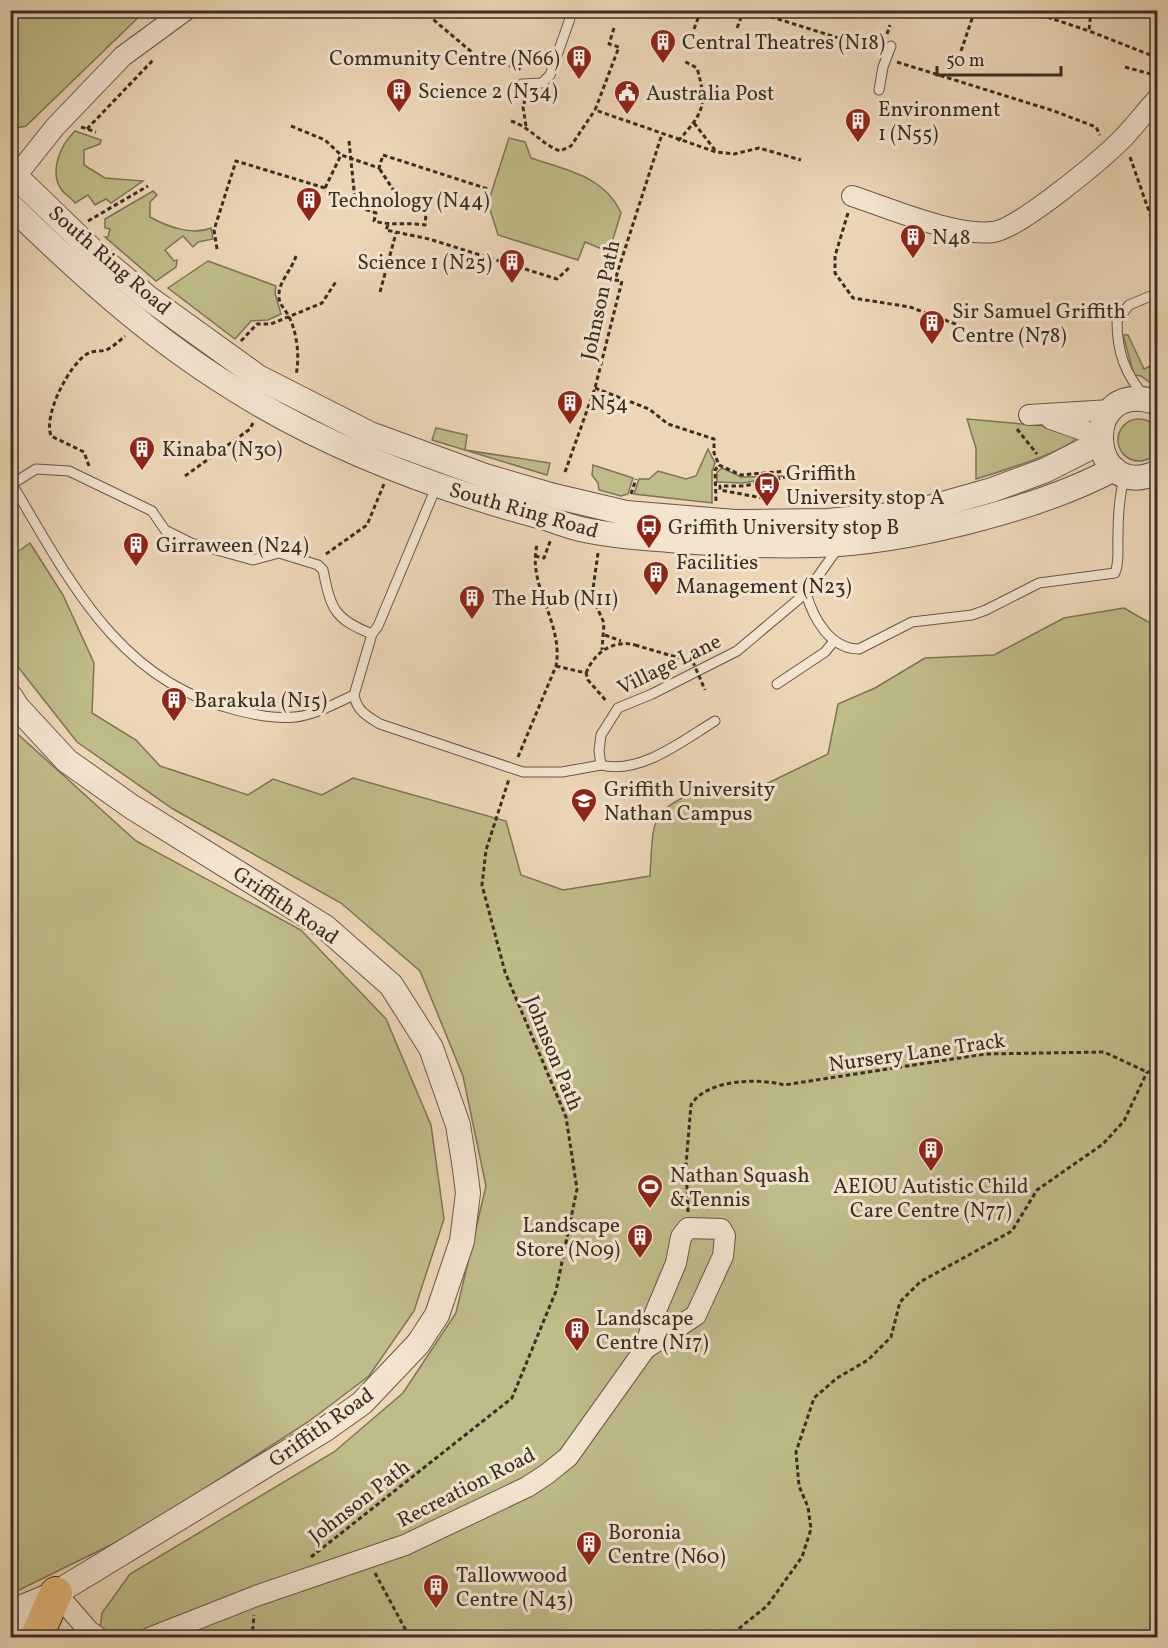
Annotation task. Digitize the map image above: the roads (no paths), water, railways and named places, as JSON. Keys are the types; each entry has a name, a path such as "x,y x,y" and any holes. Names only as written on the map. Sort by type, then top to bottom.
{"highway":[{"path":"36,1638 56,1593"}],"street":[{"path":"13,173 123,56 186,10"},
{"path":"852,196 964,232 993,232 1003,229 1046,202 1123,137 1158,98"},
{"name":"South Ring Road","path":"13,173 123,277 258,377 370,434 485,476 554,496 637,514 757,523 838,520 912,513 992,490 1046,470 1099,439"},
{"name":"South Ring Road","path":"10,205 109,299 231,387 311,431 437,485 484,502 596,532 748,546 841,544 915,532 991,514 1054,496 1120,472"},
{"path":"1099,439 1060,421 1029,416 1111,410 1134,399 1152,401"},
{"path":"1111,410 1101,426 1099,439 1107,462 1120,472 1137,478 1158,472"},
{"name":"Griffith Road","path":"10,696 17,707 67,761 132,807 326,927 391,985 431,1048 458,1125 468,1193 462,1241 437,1315 418,1344 392,1375 362,1403 324,1430 56,1593 10,1612"},
{"name":"Recreation Road","path":"149,1638 256,1596 405,1545 527,1487 547,1474 568,1457 645,1349 655,1313 676,1263 681,1237 688,1228 721,1229 725,1236 723,1256 696,1315 645,1349"},
{"path":"56,1593 89,1631 99,1638"},
{"name":"Griffith Road","path":"10,1634 40,1613 56,1593"}],"lane":[{"path":"524,83 542,83 550,75 573,10"},
{"path":"879,90 883,67 891,46"},
{"path":"1152,401 1125,369 1119,351 1117,321 1129,304 1158,293"},
{"path":"354,695 296,717 266,717 213,705 169,682 126,651 97,619 68,579 11,483 36,469 69,471 152,511 165,530 191,543 253,560 279,553 318,565 323,570 335,612 348,624 372,634"},
{"path":"806,593 811,613 834,640 850,649 859,649 912,622 972,615 986,610 1039,583 1115,573 1119,562 1120,472"},
{"path":"437,485 383,615 372,634 354,695 360,711 380,724 512,769 541,773 601,765 617,769 636,765 715,721"},
{"name":"Village Lane","path":"601,765 598,751 600,735 618,708 652,694 737,651 806,593 841,544"},
{"path":"777,684 825,652 834,640"}],"place":[{"name":"Central Theatres (N18)","path":"663,65"},
{"name":"Community Centre (N66)","path":"579,81"},
{"name":"Science 2 (N34)","path":"399,114"},
{"name":"Australia Post","path":"627,116"},
{"name":"Environment 1 (N55)","path":"858,144"},
{"name":"Technology (N44)","path":"309,223"},
{"name":"N48","path":"913,260"},
{"name":"Science 1 (N25)","path":"512,285"},
{"name":"Sir Samuel Griffith Centre (N78)","path":"932,346"},
{"name":"N54","path":"570,426"},
{"name":"Kinaba (N30)","path":"142,472"},
{"name":"Griffith University stop A","path":"767,508"},
{"name":"Griffith University stop B","path":"649,550"},
{"name":"Girraween (N24)","path":"136,568"},
{"name":"Facilities Management (N23)","path":"656,597"},
{"name":"The Hub (N11)","path":"472,621"},
{"name":"Barakula (N15)","path":"174,723"},
{"name":"Griffith University Nathan Campus","path":"584,824"},
{"name":"AEIOU Autistic Child Care Centre (N77)","path":"931,1173"},
{"name":"Nathan Squash & Tennis","path":"650,1210"},
{"name":"Landscape Store (N09)","path":"640,1260"},
{"name":"Landscape Centre (N17)","path":"577,1353"},
{"name":"Boronia Centre (N60)","path":"589,1567"},
{"name":"Tallowwood Centre (N43)","path":"436,1610"}]}
